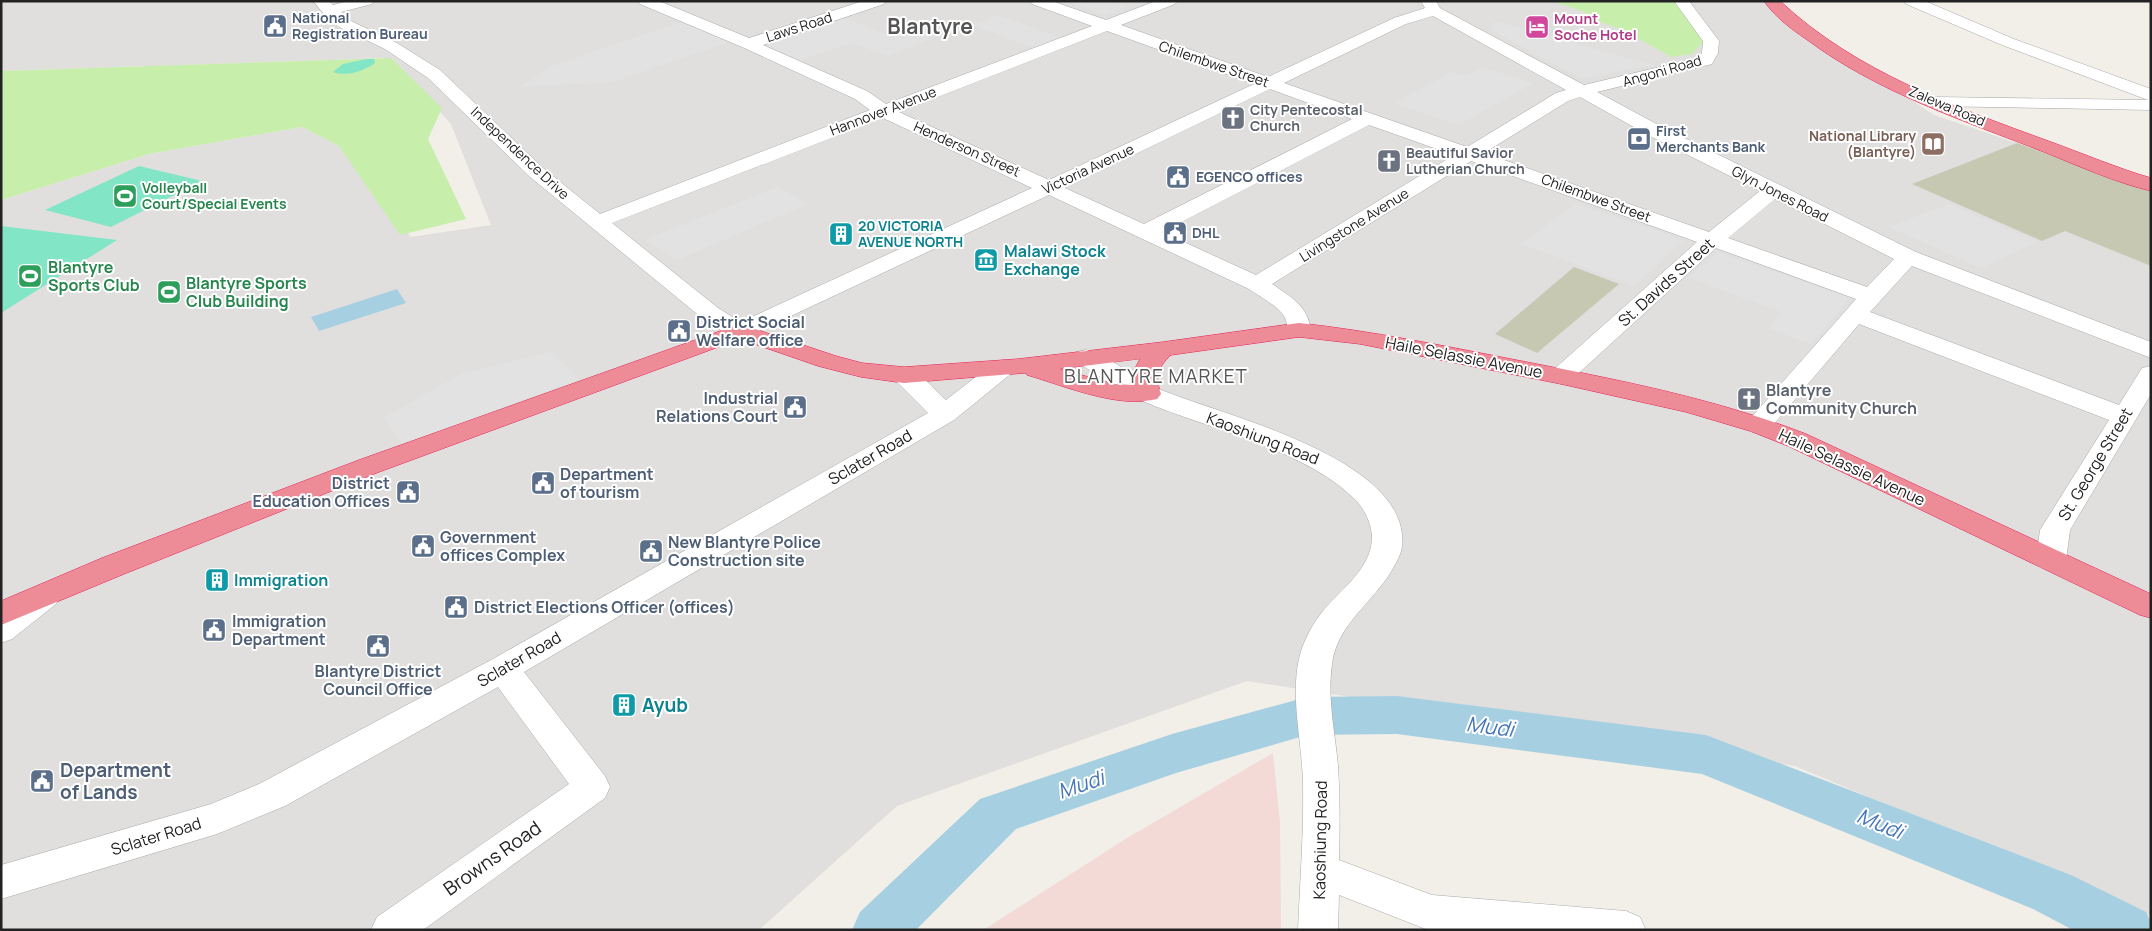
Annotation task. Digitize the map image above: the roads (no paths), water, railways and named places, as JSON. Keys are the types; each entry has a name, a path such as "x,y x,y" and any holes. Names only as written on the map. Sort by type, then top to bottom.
{"highway":[{"name":"Zalewa Road","path":"1771,1 1803,31 1874,73 1937,102 2147,185"},
{"name":"Haile Selassie Avenue","path":"740,331 853,368 904,375 1011,366 1163,349 1298,330 1360,337 1561,376 1692,406 1759,425 1796,440 2151,607"},
{"path":"1,614 113,566 369,466 740,331"},
{"path":"1011,366 1056,374 1114,392 1148,394 1144,384 1144,371 1150,361 1163,349"}],"street":[{"path":"324,6 367,1"},
{"name":"Henderson Street","path":"645,1 748,44 861,95 883,111 1257,284 1286,304 1297,316 1298,330"},
{"name":"Laws Road","path":"748,44 880,1"},
{"name":"Chilembwe Street","path":"1037,1 1712,240 2124,416"},
{"name":"Hannover Avenue","path":"597,222 1170,1"},
{"name":"Angoni Road","path":"1580,91 1675,70 1707,59 1711,41 1681,1"},
{"path":"1911,1 2008,42 2151,95"},
{"name":"Independence Drive","path":"324,6 345,24 391,46 434,74 536,172 710,313 740,331"},
{"name":"Glyn Jones Road","path":"1431,6 1580,91 1772,191 1908,257 2151,351"},
{"name":"Victoria Avenue","path":"740,331 1420,13 1431,6"},
{"name":"Livingstone Avenue","path":"1257,284 1546,106 1580,91"},
{"path":"1937,102 2151,105"},
{"path":"1145,232 1368,118"},
{"name":"St. Davids Street","path":"1561,376 1712,240 1772,191"},
{"path":"1759,425 1908,257"},
{"name":"Kaoshiung Road","path":"1086,357 1148,394 1295,448 1327,464 1351,480 1376,505 1388,530 1386,548 1378,568 1330,623 1319,647 1313,678 1321,782 1318,930"},
{"name":"Sclater Road","path":"1,882 217,818 272,795 503,669 945,414 1011,366"},
{"name":"St. George Street","path":"2051,560 2056,530 2151,373"},
{"path":"904,375 945,414"},
{"path":"1,631 46,595"},
{"name":"Browns Road","path":"391,930 592,787 503,669"},
{"path":"1320,870 1432,914 1626,930"}],"water":[{"path":"397,289 406,303 319,331 311,317"}],"waterway":[{"name":"Mudi","path":"879,930 998,814 1172,754 1307,716 1397,715 1706,755 2052,892 2127,930"}],"place":[{"name":"National Registration Bureau","path":"275,26"},
{"name":"Mount Soche Hotel","path":"1537,27"},
{"name":"City Pentecostal Church","path":"1233,118"},
{"name":"First Merchants Bank","path":"1639,139"},
{"name":"National Library (Blantyre)","path":"1933,144"},
{"name":"Beautiful Savior Lutherian Church","path":"1389,161"},
{"name":"EGENCO offices","path":"1178,177"},
{"name":"Volleyball Court/Special Events","path":"125,196"},
{"name":"DHL","path":"1175,233"},
{"name":"20 VICTORIA AVENUE NORTH","path":"841,234"},
{"name":"Malawi Stock Exchange","path":"986,260"},
{"name":"Blantyre Sports Club","path":"30,276"},
{"name":"Blantyre Sports Club Building","path":"169,292"},
{"name":"District Social Welfare office","path":"679,331"},
{"name":"Blantyre Community Church","path":"1749,399"},
{"name":"Industrial Relations Court","path":"795,407"},
{"name":"Department of tourism","path":"543,483"},
{"name":"District Education Offices","path":"408,492"},
{"name":"Government offices Complex","path":"423,546"},
{"name":"New Blantyre Police Construction site","path":"651,551"},
{"name":"Immigration","path":"217,580"},
{"name":"District Elections Officer (offices)","path":"456,607"},
{"name":"Immigration Department","path":"214,630"},
{"name":"Blantyre District Council Office","path":"378,646"},
{"name":"Ayub","path":"624,705"},
{"name":"Department of Lands","path":"42,781"}],"district":[{"name":"Blantyre","path":"930,27"},
{"name":"BLANTYRE MARKET","path":"1156,376"}]}
